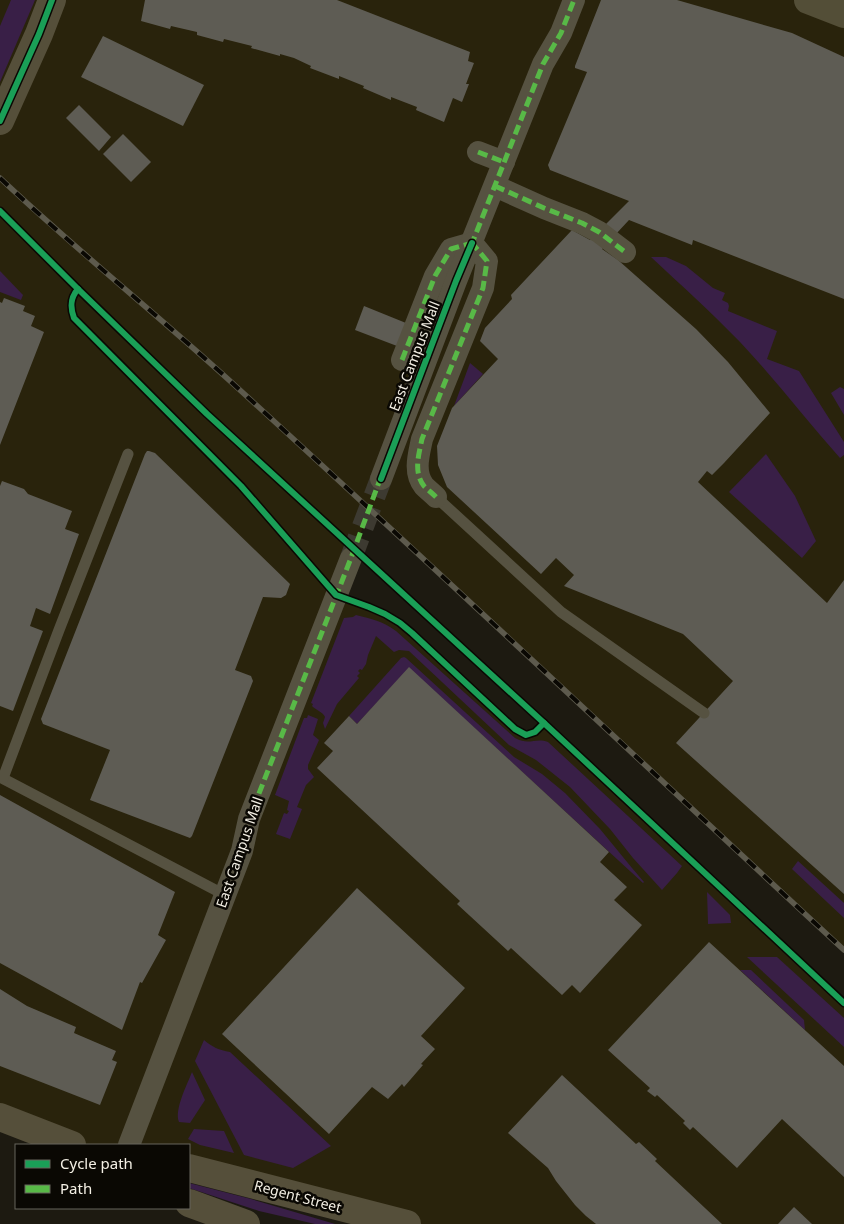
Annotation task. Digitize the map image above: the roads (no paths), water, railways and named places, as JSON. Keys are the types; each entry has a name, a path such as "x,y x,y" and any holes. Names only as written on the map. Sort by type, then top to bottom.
{"main road":[{"path":"0,121 52,0"},
{"path":"0,1117 69,1144"},
{"name":"Regent Street","path":"190,1168 407,1224"},
{"path":"190,1203 246,1224"}],"street":[{"name":"East Campus Mall","path":"381,479 456,281 542,64 561,32 574,0"},
{"path":"808,0 844,14"},
{"path":"478,152 504,162"},
{"path":"495,186 582,223 599,232 625,252"},
{"path":"402,360 436,276 451,249 472,243 487,261 483,288 422,439 418,460 418,473 423,485 436,497"},
{"name":"East Campus Mall","path":"129,1144 242,851 249,819 351,558"}],"lane":[{"path":"128,454 1,778 225,895"},
{"path":"436,497 561,612 704,713"}],"tunnel":[{"path":"351,558 381,479"}],"railway":[{"path":"0,178 241,391 844,950"}]}
